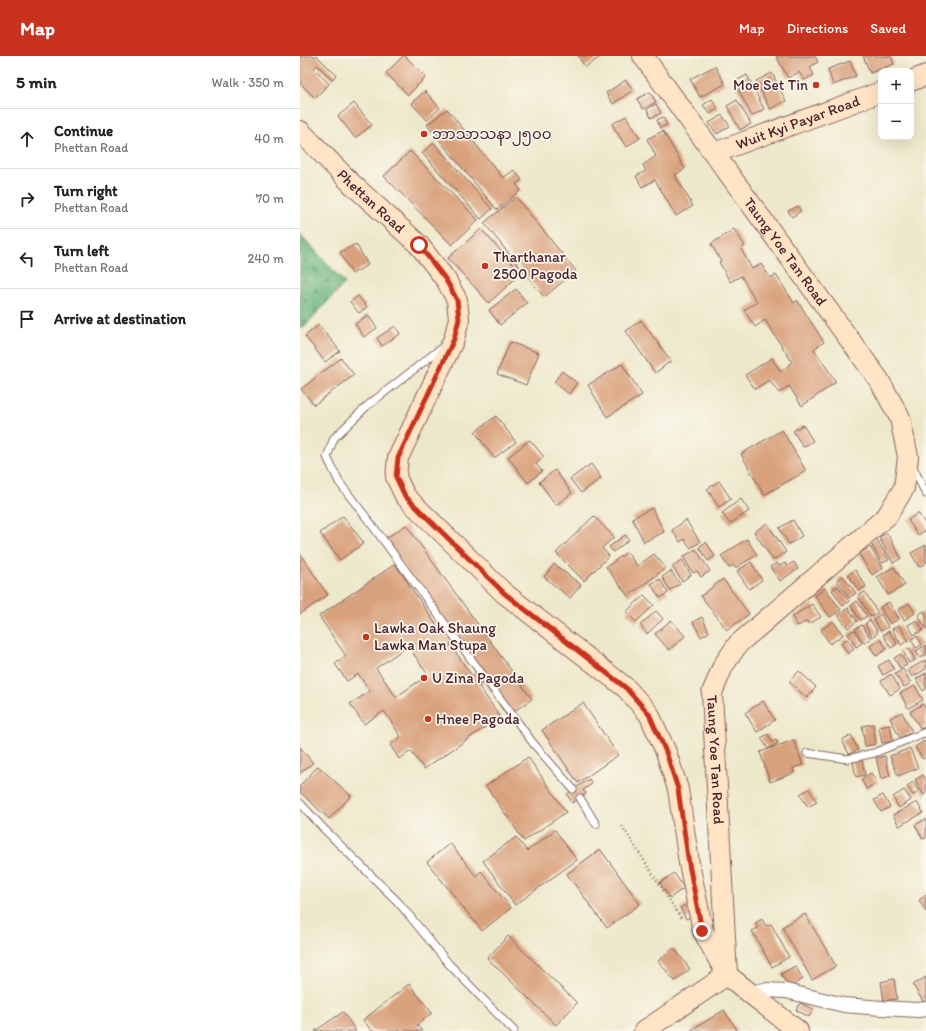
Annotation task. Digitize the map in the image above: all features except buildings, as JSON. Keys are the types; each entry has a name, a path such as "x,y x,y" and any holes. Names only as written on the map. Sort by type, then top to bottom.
{"street":[{"name":"Taung Yoe Tan Road","path":"643,56 879,380 900,418 908,457 904,488 887,516 738,644 723,666 712,693 727,975"},
{"path":"914,80 926,75"},
{"name":"Wuit Kyi Payar Road","path":"714,153 878,93"},
{"name":"Phettan Road","path":"300,131 352,184 419,245 446,280 457,300 459,319 454,339 398,458 396,477 405,496 504,593 626,688 649,714 666,752 678,789 689,864 702,931 727,975 798,1031"},
{"path":"644,1031 727,975"},
{"path":"749,993 766,990 786,991 844,1005 918,1010 926,1009"}],"lane":[{"path":"454,339 367,406 334,438 327,457 339,482 533,743 574,789"},
{"name":"Taung Yoe Tan Road","path":"908,457 926,494"},
{"path":"807,753 848,759 874,753 926,732"},
{"path":"580,798 596,824"},
{"path":"300,803 400,903 448,964 514,1031"}],"path":[{"path":"622,826 681,918"}],"green space":[{"path":"300,234 345,283 304,327 300,329"}],"place":[{"name":"Moe Set Tin","path":"816,85"},
{"name":"ဘာသာသနာ၂၅၀၀","path":"424,134"},
{"name":"Tharthanar 2500 Pagoda","path":"485,266"},
{"name":"Lawka Oak Shaung Lawka Man Stupa","path":"366,637"},
{"name":"U Zina Pagoda","path":"424,678"},
{"name":"Hnee Pagoda","path":"428,719"}],"route":[{"path":"419,245 446,280 457,300 459,319 454,339 398,458 396,477 405,496 504,593 626,688 649,714 666,752 678,789 689,864 702,931"}]}
